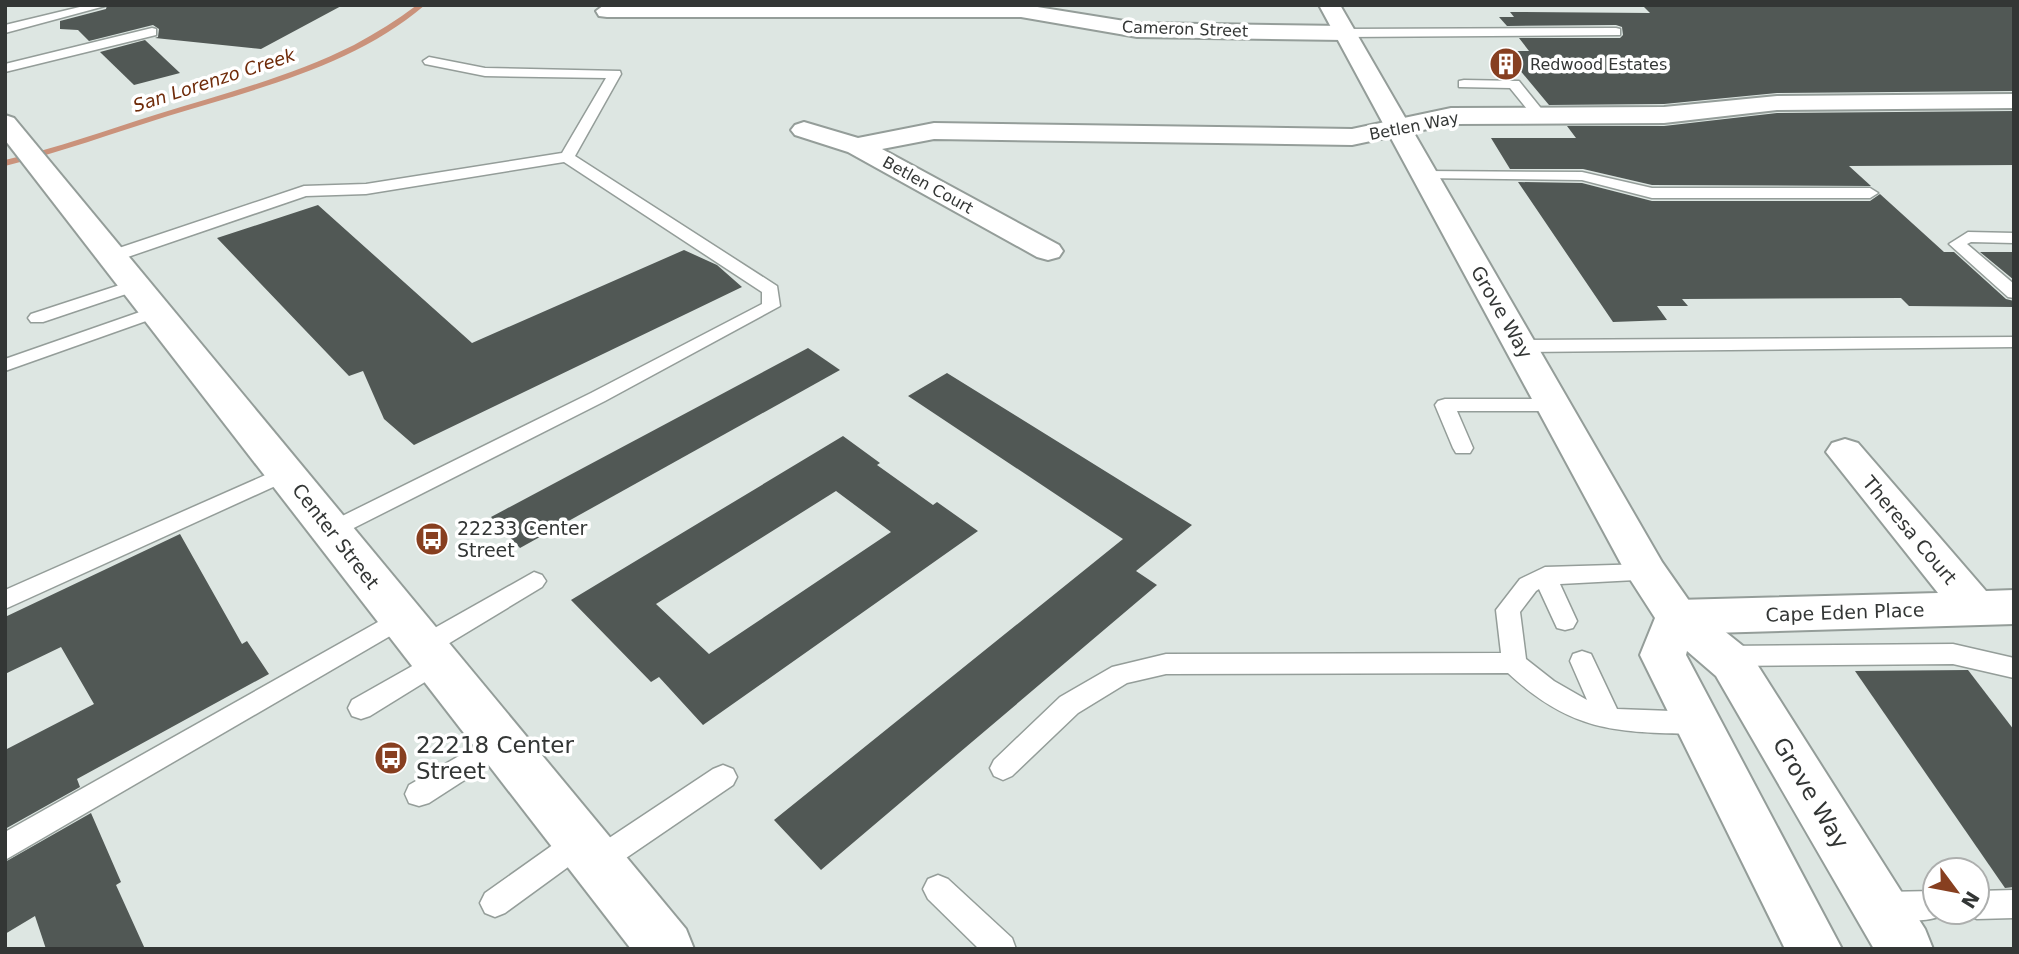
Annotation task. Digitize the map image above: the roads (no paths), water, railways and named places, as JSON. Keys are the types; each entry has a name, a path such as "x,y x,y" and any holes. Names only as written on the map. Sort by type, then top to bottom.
{"street":[{"name":"Cameron Street","path":"607,11 1021,11 1137,30 1337,19"},
{"name":"Grove Way","path":"1337,19 1396,128 1556,405 1647,573 1677,617 1732,663 1905,949"},
{"name":"Betlen Way","path":"857,146 934,131 1352,138 1451,116 1664,115 1777,103 2014,102"},
{"name":"Center Street","path":"10,130 666,949"},
{"name":"Betlen Court","path":"804,130 857,146 1048,251"},
{"name":"Theresa Court","path":"1845,452 1994,608"},
{"name":"Cape Eden Place","path":"1677,617 1994,608"},
{"path":"1677,617 1663,655 1814,949"}],"lane":[{"path":"5,29 99,6"},
{"path":"1337,19 1616,32"},
{"path":"5,68 152,32"},
{"path":"429,61 485,72 615,74 567,157"},
{"path":"1464,84 1514,84 1541,117"},
{"path":"5,365 135,284 304,191 366,189 567,157 771,290 771,306 332,531"},
{"path":"1424,175 1582,176 1653,193 1870,193"},
{"path":"2014,238 1968,237 1957,244 2014,293"},
{"path":"37,318 135,284"},
{"path":"1522,346 2014,342"},
{"path":"1463,448 1445,405 1556,405"},
{"path":"5,600 286,473"},
{"path":"1647,573 1545,576 1528,585 1508,610 1514,663 1539,687 1608,719 1699,723"},
{"path":"1545,576 1565,621"},
{"path":"5,847 421,642 534,582"},
{"path":"361,708 421,642"},
{"path":"1724,656 1953,654 2014,668"},
{"path":"1582,661 1608,719"},
{"path":"1003,768 1069,705 1121,674 1166,664 1514,663"},
{"path":"419,794 502,742"},
{"path":"495,903 723,777"},
{"path":"938,889 1001,949"},
{"path":"1991,905 2014,904"},
{"path":"1880,906 1921,905"}],"waterway":[{"name":"San Lorenzo Creek","path":"5,163 72,145 286,76 357,46 422,5"}],"place":[{"name":"Redwood Estates","path":"1506,64"},
{"name":"22233 Center Street","path":"432,539"},
{"name":"22218 Center Street","path":"391,758"}]}
